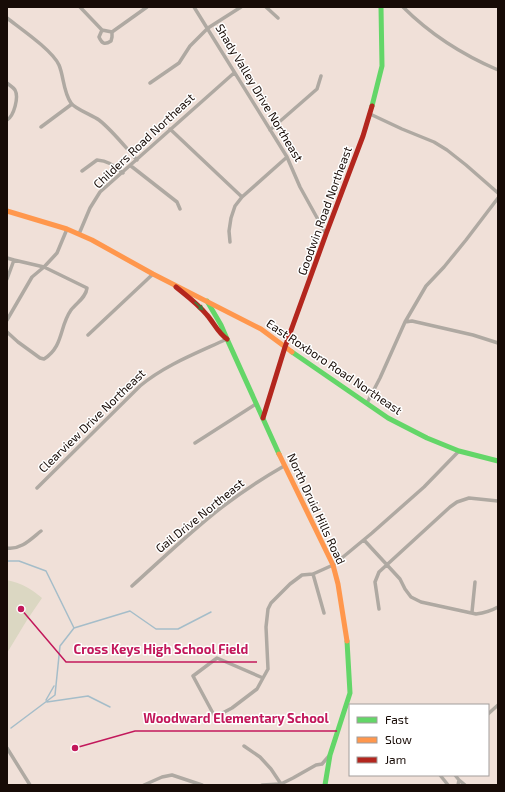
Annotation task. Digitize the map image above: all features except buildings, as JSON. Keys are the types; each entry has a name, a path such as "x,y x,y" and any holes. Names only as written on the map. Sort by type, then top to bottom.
{"main road":[{"name":"Goodwin Road Northeast","path":"263,418 286,347 370,114 382,66 381,7"},
{"path":"7,211 79,234 169,282 202,309 217,326 222,336 227,339"},
{"name":"East Roxboro Road Northeast","path":"169,282 261,329 388,418 427,438 459,451 498,461"},
{"name":"North Druid Hills Road","path":"206,301 216,315 226,334 284,466 333,565 338,584 348,641 350,693 330,755 324,785"}],"street":[{"path":"80,7 102,30 112,32 147,7"},
{"name":"Shady Valley Drive Northeast","path":"194,7 287,157 300,187 326,234"},
{"path":"150,83 179,63 190,46 208,28 241,7"},
{"path":"266,7 278,18"},
{"path":"403,7 452,46 468,56 498,70"},
{"path":"7,18 55,58 60,66 66,94 72,104 100,121 137,160"},
{"path":"102,30 99,37 104,43 111,41 112,32"},
{"name":"Childers Road Northeast","path":"79,234 90,208 100,192 234,73"},
{"path":"270,130 317,89 321,76"},
{"path":"7,83 15,90 17,96 15,108 10,118 7,120"},
{"path":"41,127 72,104"},
{"path":"370,114 434,142 447,150 498,193"},
{"path":"170,130 242,197"},
{"path":"230,242 231,218 235,206 242,197 287,157"},
{"path":"82,171 97,160 105,161 123,173"},
{"path":"131,166 176,202 180,209"},
{"path":"367,403 405,322 426,286 444,267 498,198"},
{"path":"7,320 32,277 57,253 67,229"},
{"path":"7,258 44,267 87,288 87,294 77,302 70,312 62,330 59,343 44,359 40,358 18,342 7,332"},
{"path":"7,279 14,260"},
{"path":"88,334 154,274"},
{"path":"405,322 412,321 473,335 498,343"},
{"name":"Clearview Drive Northeast","path":"37,488 149,378 227,339"},
{"path":"195,442 256,404"},
{"path":"263,678 218,658 193,676 215,716 232,708 257,689 268,669 266,627 268,609 271,603 290,584 302,575 313,574 333,565 364,540 424,487 459,451"},
{"name":"Gail Drive Northeast","path":"132,586 223,506 284,466"},
{"path":"379,609 375,582 379,572 387,564 457,502 469,498 498,501"},
{"path":"7,548 24,545 41,531"},
{"path":"364,540 400,579 411,597 421,602 474,613 485,612 498,607"},
{"path":"313,574 324,613"},
{"path":"475,582 474,613 476,619"},
{"path":"489,713 498,705"},
{"path":"244,746 260,757 281,784"},
{"path":"7,748 30,785"},
{"path":"262,785 281,784 316,765 322,764 330,755"},
{"path":"144,785 162,777 172,775 202,785"},
{"path":"441,776 448,785"},
{"path":"456,776 465,785"},
{"path":"458,785 459,780"}],"shaded area":[{"path":"7,580 26,587 42,598 7,653"}],"waterway":[{"path":"7,561 19,561 46,571 74,628 60,646 55,695 11,728"},
{"path":"74,628 130,611 156,629 178,629 211,612"},
{"path":"46,700 54,686"},
{"path":"47,702 88,696 110,707"}],"traffic: fast":[{"path":"372,106 382,66 381,7"},
{"path":"207,301 221,325 279,454"},
{"path":"292,352 388,418 427,438 459,451 498,461"},
{"path":"325,785 330,755 350,693 347,641"}],"traffic: slow":[{"path":"7,211 67,229 92,240 153,274 261,329 292,352"},
{"path":"279,454 333,565 338,584 347,641"}],"traffic: jam":[{"path":"263,418 285,347 363,136 372,106"},
{"path":"176,287 200,307 221,334 227,339"}],"place":[{"name":"Cross Keys High School Field","path":"21,609"},
{"name":"Woodward Elementary School","path":"75,748"}]}
